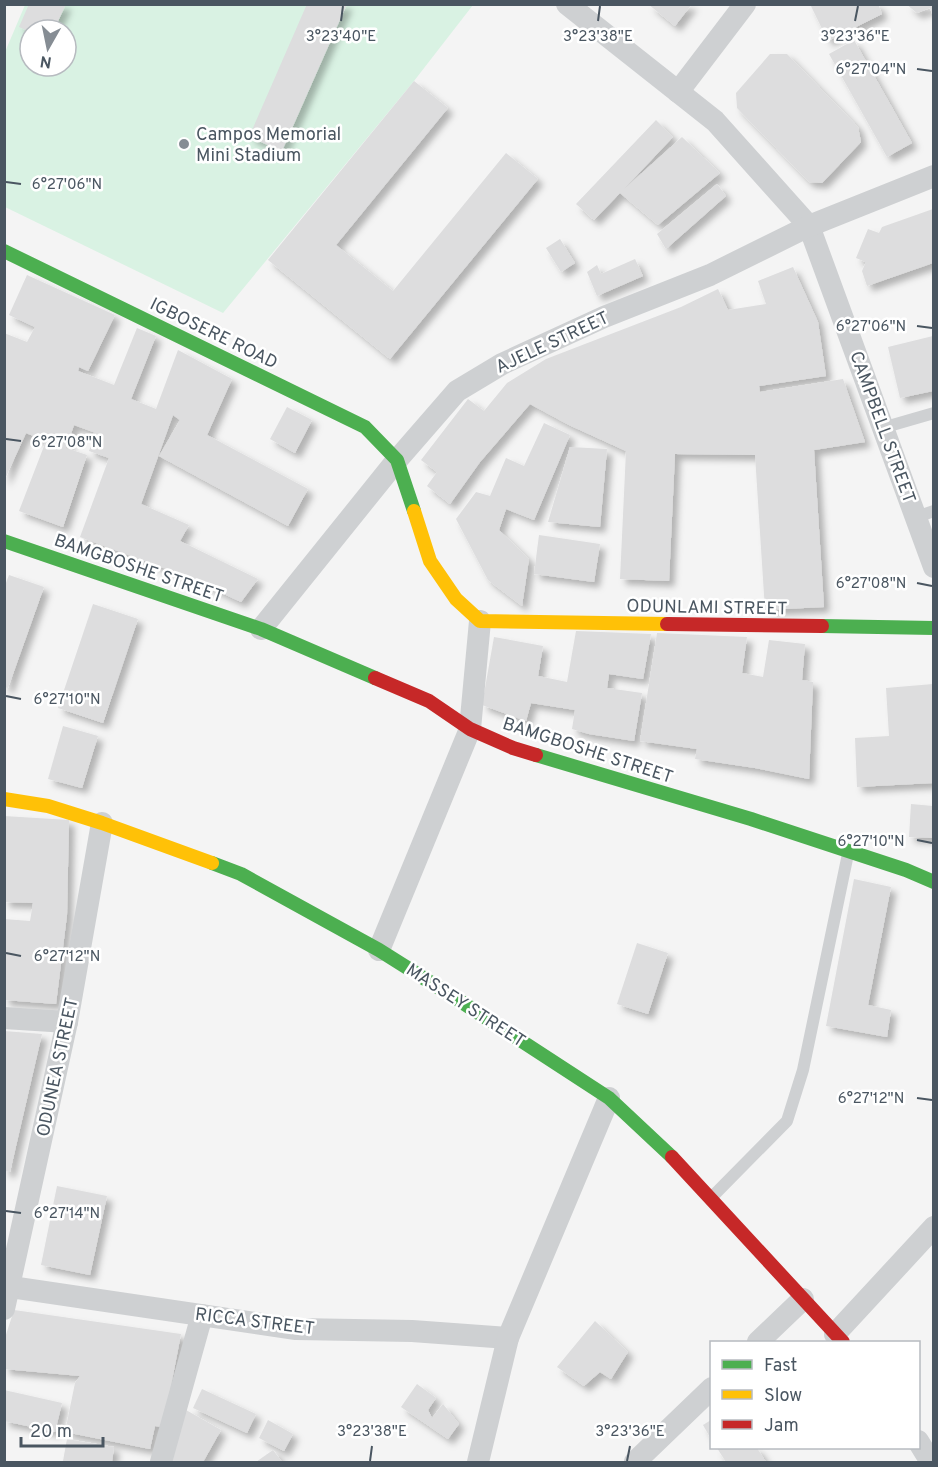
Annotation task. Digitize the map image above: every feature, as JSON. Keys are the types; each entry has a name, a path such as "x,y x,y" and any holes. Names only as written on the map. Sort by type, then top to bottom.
{"main road":[{"name":"IGBOSERE ROAD","path":"4,250 365,427 398,460"},
{"path":"398,460 430,561 456,599 480,621"},
{"name":"BAMGBOSHE STREET","path":"4,541 261,629 429,701 470,729 513,748 751,819 906,870 933,882"},
{"name":"ODUNLAMI STREET","path":"480,621 933,628"},
{"name":"MASSEY STREET","path":"4,799 48,806 102,823 241,874 379,950 460,1001 609,1098 677,1161 839,1338"}],"street":[{"name":"CAMPBELL STREET","path":"567,4 715,121 809,226 882,428 925,514 933,567"},
{"path":"678,92 745,4"},
{"name":"AJELE STREET","path":"261,629 457,391 502,364 604,317 710,275 809,226 933,176"},
{"path":"379,950 470,729 480,621"},
{"name":"ODUNEA STREET","path":"4,1309 7,1286 67,1022 102,823"},
{"path":"4,1018 67,1022"},
{"path":"478,1462 508,1338 609,1098"},
{"path":"839,1338 933,1227"},
{"name":"RICCA STREET","path":"7,1286 296,1329 412,1331 508,1338"},
{"path":"759,1341 803,1299"},
{"path":"161,1462 202,1315"},
{"path":"634,1462 710,1389"},
{"path":"920,1444 931,1462"}],"lane":[{"path":"882,428 933,413"},
{"path":"711,1198 787,1121 803,1070 849,851"}],"green space":[{"name":"Campos Memorial Mini Stadium","path":"25,5 473,5 414,81 223,313 5,207 5,52 18,21 18,78 78,78 78,18 19,18"}],"building":[{"path":"29,4 66,4 60,18 23,18"},
{"path":"307,4 347,4 282,151 249,137"},
{"path":"648,4 692,4 675,26"},
{"path":"810,4 878,4 882,14 828,41"},
{"path":"906,4 933,4 933,16 930,8 917,13"},
{"path":"854,40 912,143 887,157 829,54"},
{"path":"770,54 787,54 858,127 861,142 822,183 809,182 737,108 736,93"},
{"path":"414,81 448,108 336,245 393,291 506,153 538,179 390,359 268,260"},
{"path":"656,120 673,137 624,189 682,137 720,173 658,225 620,193 594,220 576,204"},
{"path":"717,184 726,196 666,249 657,234"},
{"path":"933,209 933,263 867,286 862,271 866,262 856,258 868,229 879,233 882,227"},
{"path":"560,239 575,263 561,272 546,248"},
{"path":"635,259 643,276 597,296 587,272 597,265 601,274"},
{"path":"793,267 818,322 826,376 759,386 760,392 843,379 865,442 814,450 824,607 765,610 755,455 675,454 669,581 620,579 626,451 530,404 480,462 450,504 427,486 437,472 421,460 468,399 484,411 507,383 546,359 681,307 718,289 728,310 766,304 758,281"},
{"path":"27,275 115,315 88,371 79,367 78,371 114,385 137,328 156,336 131,399 156,409 178,350 232,379 207,435 308,489 288,526 159,456 180,420 173,415 141,504 189,525 180,541 258,579 241,602 188,577 80,537 109,458 89,451 96,433 74,425 66,448 87,455 63,527 19,511 46,441 26,433 4,481 4,333 27,342 35,327 9,315"},
{"path":"933,336 933,391 900,398 888,347"},
{"path":"287,407 312,420 295,453 270,439"},
{"path":"544,423 570,435 534,520 506,509 499,530 529,559 522,606 488,580 456,519 476,492 490,496 506,458 524,466"},
{"path":"570,447 607,449 600,527 548,522"},
{"path":"539,535 600,544 594,582 534,574"},
{"path":"9,575 44,587 8,688 4,687 4,588"},
{"path":"93,604 138,619 103,723 58,708"},
{"path":"576,631 651,634 643,679 609,674 607,688 642,693 634,741 572,729 575,710 531,703 526,721 482,705 494,637 543,646 538,676 567,682"},
{"path":"657,633 747,637 742,673 763,677 769,640 805,644 802,680 813,682 809,779 695,759 697,749 640,741"},
{"path":"933,684 933,783 857,787 855,738 889,736 886,688"},
{"path":"63,726 98,736 82,788 48,779"},
{"path":"911,804 933,806 933,838 909,837"},
{"path":"4,816 69,820 67,915 56,1004 4,1000 4,919 30,921 33,903 4,902"},
{"path":"854,879 891,887 868,1005 891,1010 887,1037 826,1026"},
{"path":"637,943 668,953 648,1014 617,1004"},
{"path":"4,1031 42,1034 10,1172 4,1171"},
{"path":"57,1186 107,1196 90,1275 41,1265"},
{"path":"14,1310 181,1334 163,1427 155,1426 150,1449 65,1432 75,1383 80,1376 4,1369 4,1341"},
{"path":"595,1321 628,1352 611,1379 600,1372 584,1386 557,1367"},
{"path":"417,1384 436,1398 428,1410 432,1418 443,1404 459,1424 448,1439 401,1407"},
{"path":"202,1389 256,1414 247,1433 193,1408"},
{"path":"4,1390 62,1403 55,1432 4,1421"},
{"path":"186,1410 221,1430 203,1462 165,1462"},
{"path":"268,1420 293,1434 284,1451 259,1438"},
{"path":"710,1421 710,1437 703,1425"},
{"path":"67,1439 114,1447 112,1462 63,1461"},
{"path":"718,1449 758,1449 766,1462 726,1462"},
{"path":"273,1450 282,1462 256,1462"}],"traffic: fast":[{"path":"4,251 365,427 397,460 414,511"},
{"path":"4,541 261,629 375,678"},
{"path":"822,626 934,628"},
{"path":"536,755 751,819 906,870 934,882"},
{"path":"212,863 241,874 379,950 460,1001 609,1098 672,1157"}],"traffic: slow":[{"path":"414,511 430,561 456,599 480,621 667,624"},
{"path":"4,799 48,806 212,863"}],"traffic: jam":[{"path":"667,624 822,626"},
{"path":"375,678 429,701 470,729 513,748 536,755"},
{"path":"672,1157 842,1341"}],"place":[{"name":"Campos Memorial Mini Stadium","path":"184,144"}]}
